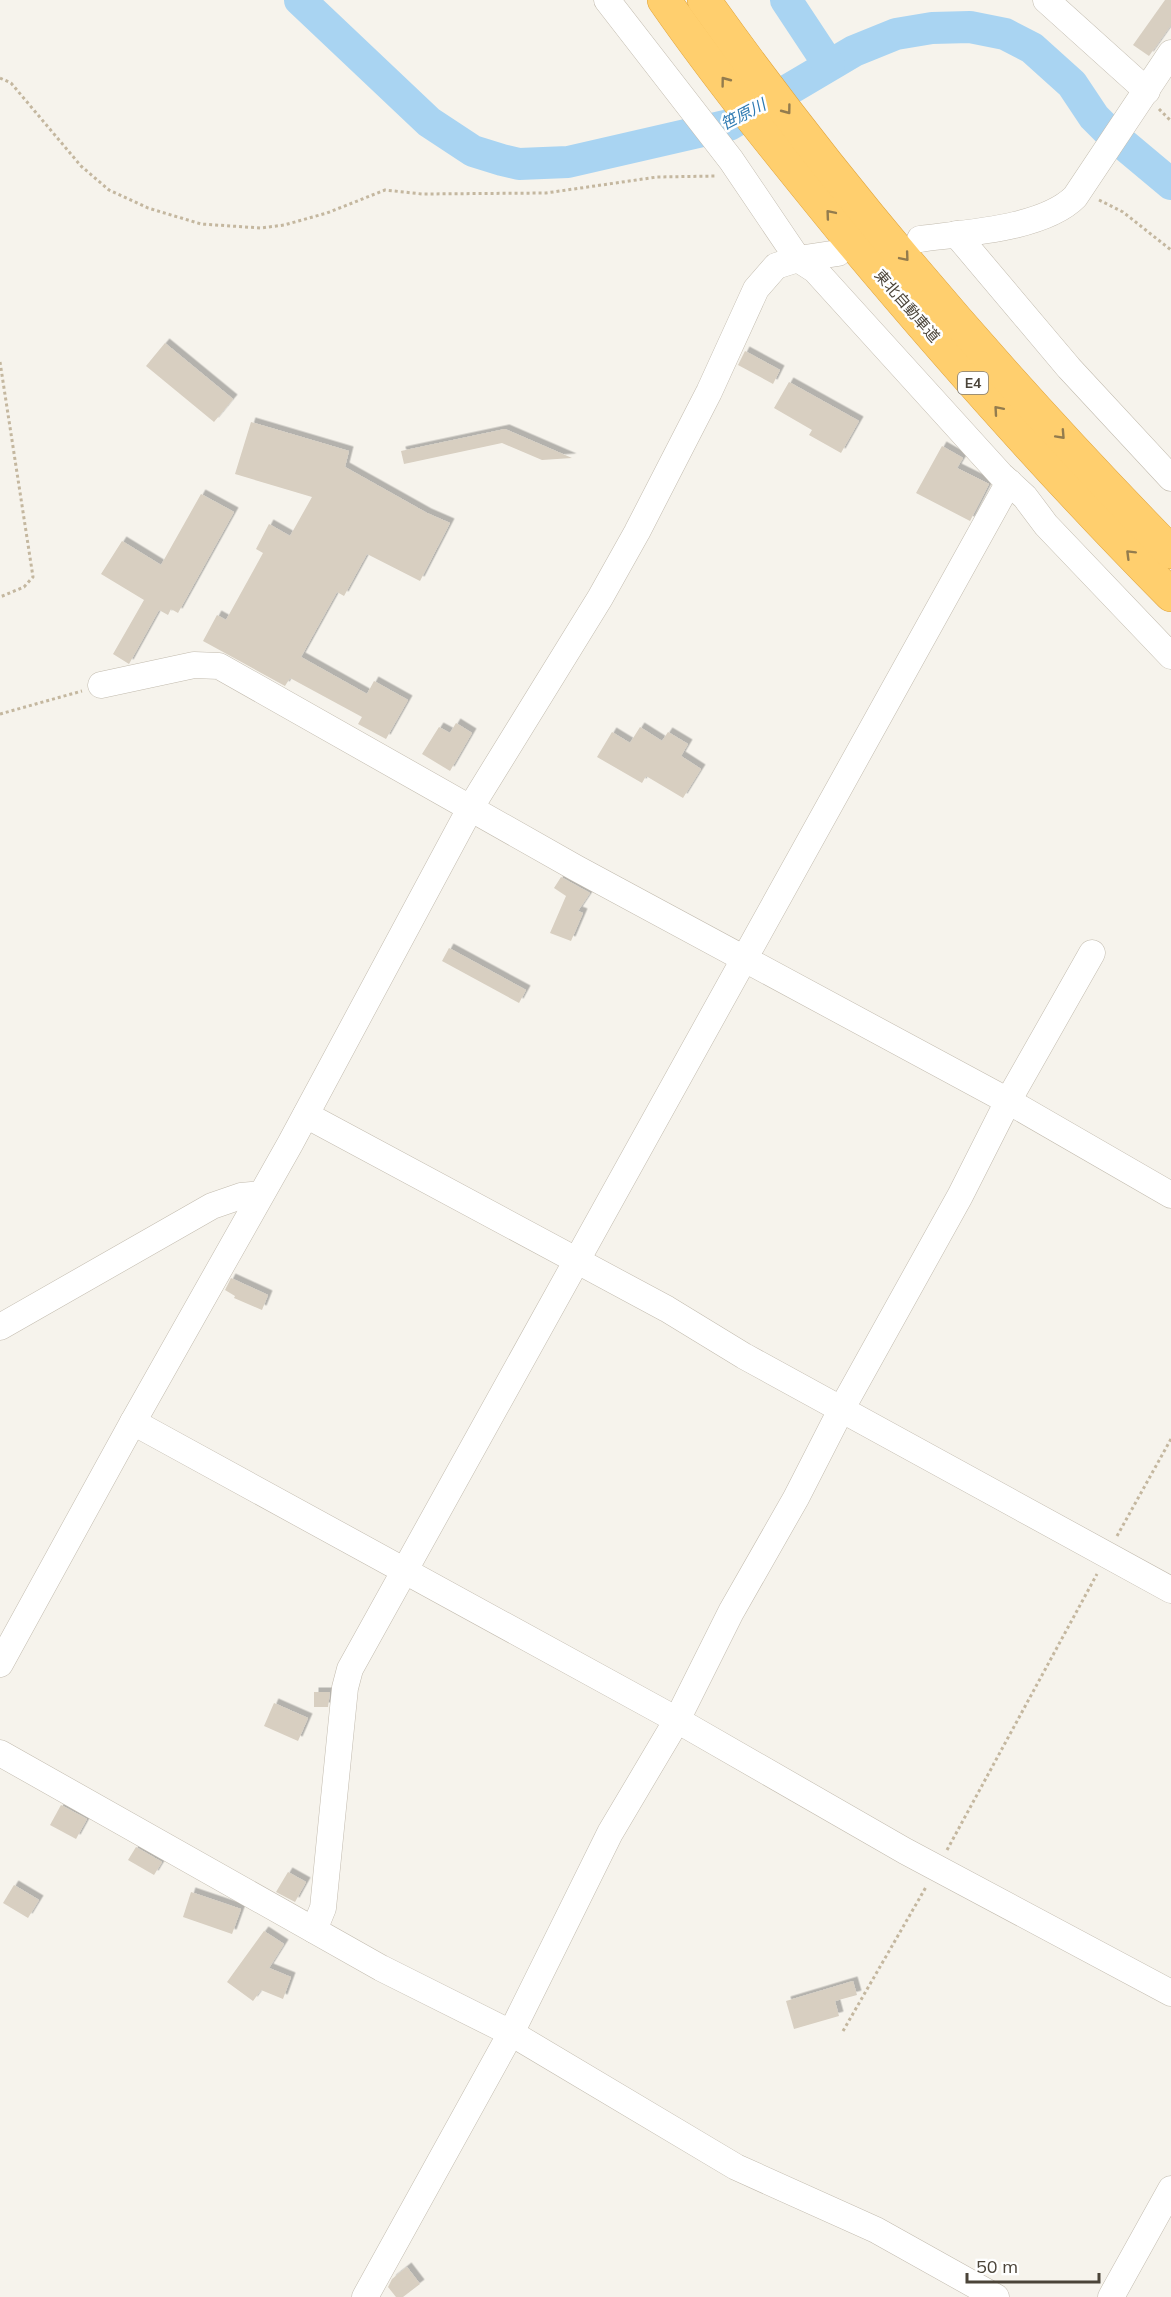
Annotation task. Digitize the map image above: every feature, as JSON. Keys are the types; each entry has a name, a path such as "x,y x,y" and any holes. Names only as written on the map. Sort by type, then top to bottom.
{"highway":[{"name":"東北自動車道","path":"667,5 786,161 879,274 1017,433 1171,595"},
{"name":"東北自動車道","path":"709,7 828,164 969,333 1171,552"}],"street":[{"path":"607,0 735,166 798,259 815,270 1171,656"},
{"path":"1046,0 1067,16 1145,94"},
{"path":"920,239 1014,224 1053,213 1065,207 1082,186 1171,53"},
{"path":"956,234 1069,368 1171,478"},
{"path":"0,1664 306,1115 471,807 600,598 637,532 709,392 756,289 776,266 798,259 838,253"},
{"path":"314,1930 324,1908 347,1678 1009,482"},
{"path":"101,685 194,665 219,666 576,868 1008,1101 1171,1195"},
{"path":"364,2297 511,2033 610,1833 677,1720 731,1612 796,1498 960,1196 1008,1101 1092,953"},
{"path":"306,1115 577,1260 842,1410 1171,1590"},
{"path":"0,1327 212,1206 241,1196 261,1194"},
{"path":"133,1422 677,1720 937,1868 1171,1993"},
{"path":"0,1753 381,1968 511,2033 736,2167 876,2230 996,2297"},
{"path":"1111,2297 1171,2189"}],"path":[{"path":"0,78 11,83 81,166 108,190 148,208 201,224 261,228 284,225 327,213 385,190 422,194 546,193 657,177 730,175 735,166"},
{"path":"1082,186 1123,212 1171,250"},
{"path":"0,362 33,578 24,587 0,597"},
{"path":"0,714 101,685"},
{"path":"843,2031 937,1868 1171,1439"}],"building":[{"path":"1165,0 1171,0 1171,25 1149,56 1133,45"},
{"path":"165,343 233,399 214,422 146,366"},
{"path":"745,351 780,370 773,384 738,365"},
{"path":"789,382 859,421 841,453 809,435 812,430 774,408"},
{"path":"251,422 349,451 345,467 427,513 450,523 420,581 367,554 344,596 337,592 301,657 367,694 374,681 408,700 386,739 358,724 362,717 290,678 285,686 203,641 217,615 226,620 263,553 256,549 269,524 290,536 312,497 235,474"},
{"path":"505,429 572,458 542,460 502,443 404,464 401,451"},
{"path":"942,446 963,458 957,468 989,484 970,521 916,493"},
{"path":"201,494 234,512 178,613 171,609 168,615 159,610 129,664 113,654 144,600 101,574 122,541 161,565"},
{"path":"456,723 472,733 450,771 422,754 439,727 450,733"},
{"path":"640,727 662,741 668,732 688,744 681,756 701,769 683,798 646,776 642,783 597,757 612,732 630,743"},
{"path":"561,877 590,893 578,911 583,913 571,941 550,933 566,896 554,888"},
{"path":"449,948 526,990 519,1003 442,961"},
{"path":"231,1278 268,1295 262,1310 234,1298 235,1296 225,1290"},
{"path":"314,1692 330,1692 328,1707 314,1707"},
{"path":"274,1703 308,1718 298,1741 264,1726"},
{"path":"61,1805 87,1819 76,1839 50,1825"},
{"path":"136,1847 162,1862 154,1875 128,1860"},
{"path":"288,1872 306,1882 295,1902 276,1892"},
{"path":"14,1885 39,1900 28,1918 3,1903"},
{"path":"191,1892 241,1909 232,1934 183,1917"},
{"path":"264,1931 284,1944 269,1968 291,1977 283,1999 261,1990 253,2001 227,1982"},
{"path":"853,1981 857,1995 835,2001 839,2016 794,2029 786,2001"},
{"path":"407,2267 420,2284 403,2297 396,2297 388,2287 392,2279"}],"waterway":[{"name":"笹原川","path":"300,0 429,122 473,151 519,164 568,162 729,125 854,51 896,34 932,28 970,27 1005,34 1032,48 1072,84 1094,117 1110,133 1171,184"},
{"path":"786,0 829,65"}]}
